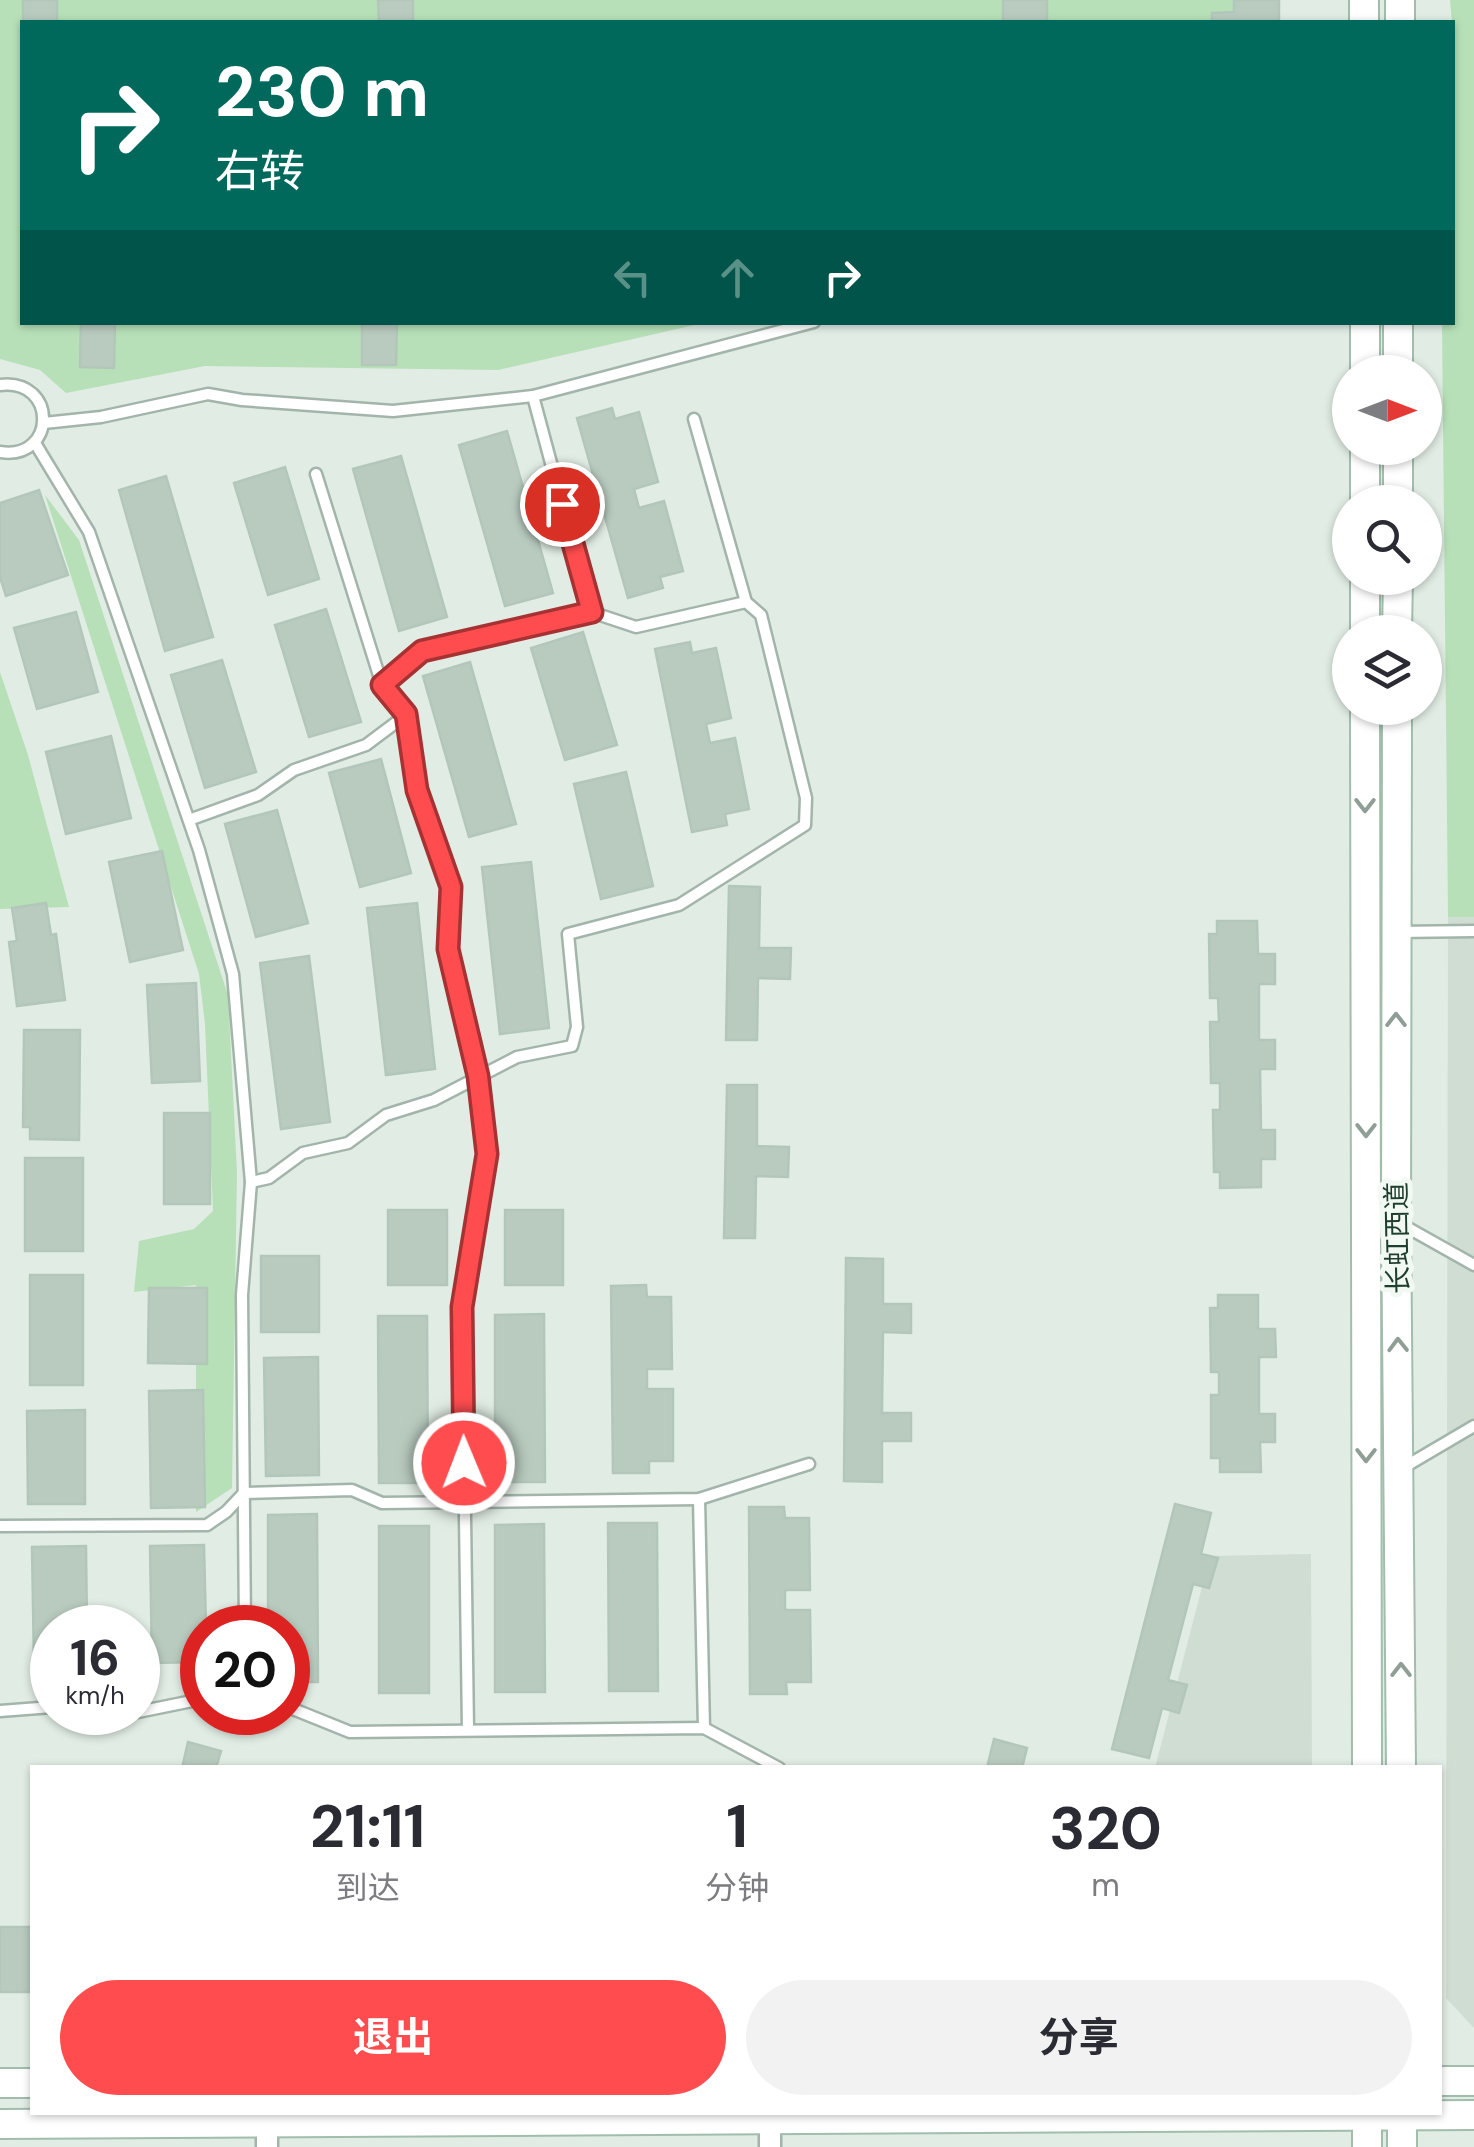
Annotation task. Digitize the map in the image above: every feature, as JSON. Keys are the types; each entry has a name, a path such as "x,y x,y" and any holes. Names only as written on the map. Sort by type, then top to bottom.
{"main road":[{"path":"1365,325 1365,355"},
{"path":"1398,325 1398,355"},
{"name":"长虹西道","path":"1365,725 1366,1765"},
{"name":"长虹西道","path":"1397,725 1401,1765"},
{"path":"1442,2081 1474,2081"},
{"path":"0,2082 30,2082"},
{"path":"0,2124 267,2135 770,2133 1336,2115"},
{"path":"1367,2115 1367,2147"},
{"path":"1402,2115 1402,2147"},
{"path":"1442,2115 1474,2115"}],"lane":[{"path":"44,423 101,417 208,394 393,411 533,396 803,325"},
{"path":"0,385 22,386 31,392 39,400 44,423 35,443 15,454 0,452"},
{"path":"533,396 592,612"},
{"path":"250,1182 269,1178 303,1152 348,1143 386,1115 434,1100 517,1057 572,1046 577,1027 568,934 679,905 804,824 806,798 761,615 746,602 694,419"},
{"path":"35,443 89,532 188,820 233,974 250,1182 242,1295 245,1605"},
{"path":"316,474 382,685 406,714 417,790 451,887 448,949 478,1076 487,1154 462,1307 468,1729"},
{"path":"382,685 422,651 592,612 636,626 746,602"},
{"path":"188,820 258,795 294,770 366,745 406,714"},
{"path":"1396,932 1474,931"},
{"path":"1396,1221 1474,1265"},
{"path":"1400,1470 1474,1426"},
{"path":"0,1526 207,1525 244,1493 352,1490 382,1503 700,1499 809,1464"},
{"path":"700,1499 704,1728"},
{"path":"0,1710 30,1709"},
{"path":"310,1716 350,1732 704,1728 772,1765"}],"shaded area":[{"path":"1448,917 1474,917 1474,2028 1446,1998"},
{"path":"1311,1554 1312,1765 1156,1765 1210,1556"}],"green space":[{"path":"0,0 1246,0 1246,20 20,20 20,325 694,325 498,370 205,366 66,393 40,370 0,359"},
{"path":"1450,0 1474,0 1474,917 1448,917 1442,325 1455,325 1455,20 1452,20"},
{"path":"45,495 79,540 228,995 237,1172 232,1488 196,1512 196,1285 134,1292 139,1241 194,1229 213,1211 205,1024 199,974"},
{"path":"0,672 28,755 69,907 0,909"}],"building":[{"path":"23,0 57,0 57,20 23,20"},
{"path":"378,0 413,0 413,20 379,20"},
{"path":"1003,0 1047,0 1047,20 1003,20"},
{"path":"1234,0 1279,0 1279,20 1212,20 1212,13 1234,12"},
{"path":"81,325 115,325 114,368 80,367"},
{"path":"362,325 397,325 396,365 362,365"},
{"path":"612,408 615,419 639,412 658,482 634,489 639,508 664,501 683,571 660,577 663,588 628,598 577,418"},
{"path":"507,431 553,593 505,606 459,445"},
{"path":"401,456 447,617 399,631 353,469"},
{"path":"285,467 319,579 268,595 234,483"},
{"path":"166,476 213,637 165,651 119,490"},
{"path":"39,490 68,575 6,596 0,577 0,503"},
{"path":"326,609 361,722 309,737 275,625"},
{"path":"76,612 98,692 37,709 14,628"},
{"path":"583,632 617,745 565,760 531,648"},
{"path":"690,642 692,653 716,648 731,718 706,724 710,743 735,738 749,809 725,814 727,825 692,832 655,649"},
{"path":"222,660 256,772 205,788 171,675"},
{"path":"470,662 516,824 469,837 423,676"},
{"path":"111,736 131,818 66,834 46,752"},
{"path":"381,759 411,873 360,887 329,773"},
{"path":"626,772 653,886 601,899 574,784"},
{"path":"277,810 308,923 256,937 225,824"},
{"path":"162,851 183,950 130,962 109,862"},
{"path":"531,862 549,1028 500,1034 482,867"},
{"path":"729,886 760,887 759,948 791,948 790,979 758,978 757,1040 726,1040"},
{"path":"46,903 51,935 56,934 65,1000 17,1006 9,942 17,941 12,908"},
{"path":"417,903 435,1069 386,1075 367,908"},
{"path":"1217,921 1257,921 1258,954 1275,954 1275,984 1259,984 1259,1040 1275,1040 1275,1069 1260,1069 1261,1130 1275,1130 1275,1159 1261,1159 1261,1187 1220,1188 1220,1172 1214,1172 1213,1110 1220,1110 1220,1083 1211,1083 1210,1022 1219,1022 1218,998 1210,998 1209,934 1217,934"},
{"path":"309,956 330,1122 281,1129 260,963"},
{"path":"196,983 200,1081 152,1083 147,985"},
{"path":"24,1030 80,1030 79,1140 30,1139 30,1127 23,1127"},
{"path":"727,1085 757,1085 757,1146 789,1147 788,1177 756,1176 755,1238 724,1238"},
{"path":"164,1113 210,1113 210,1204 164,1204"},
{"path":"25,1158 83,1158 83,1251 25,1251"},
{"path":"388,1210 447,1210 447,1285 388,1285"},
{"path":"505,1210 563,1210 563,1285 505,1285"},
{"path":"261,1256 319,1256 319,1332 261,1332"},
{"path":"846,1258 883,1259 883,1304 911,1304 911,1333 883,1332 882,1413 911,1413 911,1441 882,1441 882,1482 844,1481"},
{"path":"30,1275 83,1275 83,1385 30,1385"},
{"path":"646,1285 647,1297 671,1297 672,1369 647,1369 647,1389 673,1389 673,1461 649,1461 649,1473 613,1473 611,1286"},
{"path":"149,1288 207,1288 207,1364 148,1363"},
{"path":"1218,1295 1258,1295 1258,1329 1275,1329 1276,1357 1259,1357 1259,1414 1275,1414 1275,1442 1260,1442 1261,1472 1220,1472 1220,1458 1211,1458 1211,1395 1219,1395 1219,1372 1211,1372 1210,1308 1218,1308"},
{"path":"544,1314 545,1482 495,1482 495,1315"},
{"path":"378,1316 427,1316 428,1483 379,1483"},
{"path":"318,1357 319,1475 266,1476 264,1358"},
{"path":"203,1390 205,1507 151,1508 149,1391"},
{"path":"85,1410 85,1504 28,1504 27,1411"},
{"path":"1175,1504 1211,1513 1201,1554 1218,1558 1209,1588 1193,1584 1168,1680 1187,1685 1179,1713 1162,1708 1149,1758 1112,1749"},
{"path":"749,1507 784,1507 785,1518 809,1518 810,1590 785,1590 785,1610 810,1610 811,1682 786,1682 787,1694 750,1694"},
{"path":"317,1514 318,1682 310,1682 310,1605 268,1605 268,1515"},
{"path":"608,1523 657,1523 658,1691 609,1691"},
{"path":"544,1524 545,1692 495,1692 495,1525"},
{"path":"379,1526 429,1526 429,1693 379,1693"},
{"path":"204,1545 205,1605 180,1605 180,1662 160,1663 160,1605 151,1605 150,1546"},
{"path":"86,1546 87,1605 33,1605 32,1547"},
{"path":"994,1739 1027,1748 1023,1765 988,1765"},
{"path":"188,1742 221,1751 217,1765 183,1765"},
{"path":"0,1927 30,1927 30,1992 0,1992"}],"route":[{"path":"464,1463 462,1307 487,1154 478,1076 448,949 451,887 417,790 406,714 382,685 422,651 592,612 562,504"}]}
